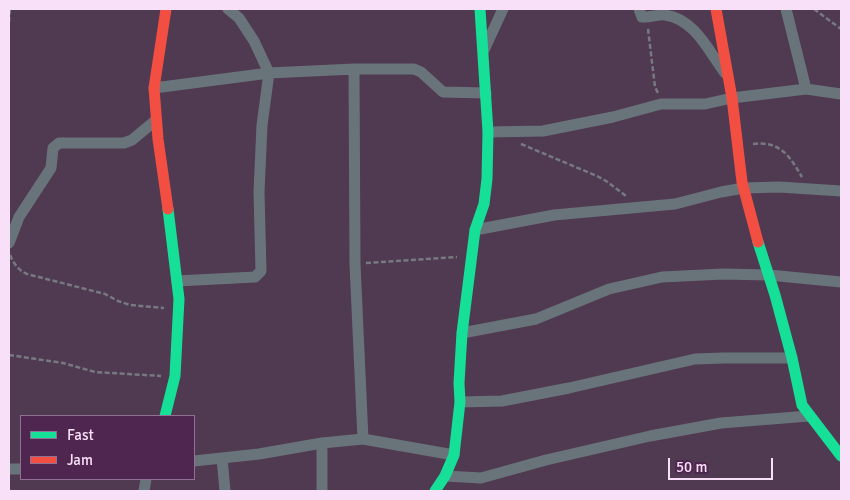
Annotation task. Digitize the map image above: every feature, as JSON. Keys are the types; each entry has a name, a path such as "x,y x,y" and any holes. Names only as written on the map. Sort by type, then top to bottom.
{"street":[{"path":"165,415 174,376 178,310 178,281 156,120 154,88 166,9"},
{"path":"178,281 255,277 261,271 259,192 262,125 269,73 254,41 239,18 228,9"},
{"path":"435,491 445,476 454,455 460,402 459,383 462,333 475,230 484,204 486,188 488,132 480,9"},
{"path":"483,52 503,9"},
{"path":"716,9 732,98 744,188 751,219 792,358 802,405 841,456"},
{"path":"786,9 806,89"},
{"path":"643,13 675,17 692,29 705,43 724,73 728,76"},
{"path":"154,88 269,73 354,69 414,69 421,72 443,92 486,93"},
{"path":"354,69 355,264 363,439"},
{"path":"488,132 543,131 613,118 661,104 705,104 732,98 806,89 841,94"},
{"path":"9,243 19,217 51,168 55,145 124,143 132,140 156,120"},
{"path":"475,230 554,215 675,204 720,192 744,188 779,187 841,191"},
{"path":"462,333 536,319 609,289 662,277 723,274 769,275 841,282"},
{"path":"460,402 502,401 569,388 695,359 792,358"},
{"path":"445,476 481,478 546,460 650,436 721,423 809,416"},
{"path":"195,461 363,439 454,455"},
{"path":"322,443 322,491"},
{"path":"222,458 225,491"}],"path":[{"path":"9,22 10,9"},
{"path":"814,9 841,28"},
{"path":"643,13 655,87 661,104"},
{"path":"506,132 523,146 539,150 568,166 606,181 641,207"},
{"path":"737,146 770,144 783,151 795,165 809,189"},
{"path":"9,252 14,264 27,274 105,294 130,305 178,310"},
{"path":"355,264 472,256"},
{"path":"9,355 63,363 95,372 174,376"}],"traffic: fast":[{"path":"435,491 445,476 454,455 460,402 459,383 462,333 475,230 484,204 487,179 488,132 480,9"},
{"path":"165,415 175,376 179,299 168,209"},
{"path":"758,242 775,295 802,405 841,456"}],"traffic: jam":[{"path":"166,9 154,88 158,139 168,209"},
{"path":"716,9 732,98 742,182 758,242"}]}
